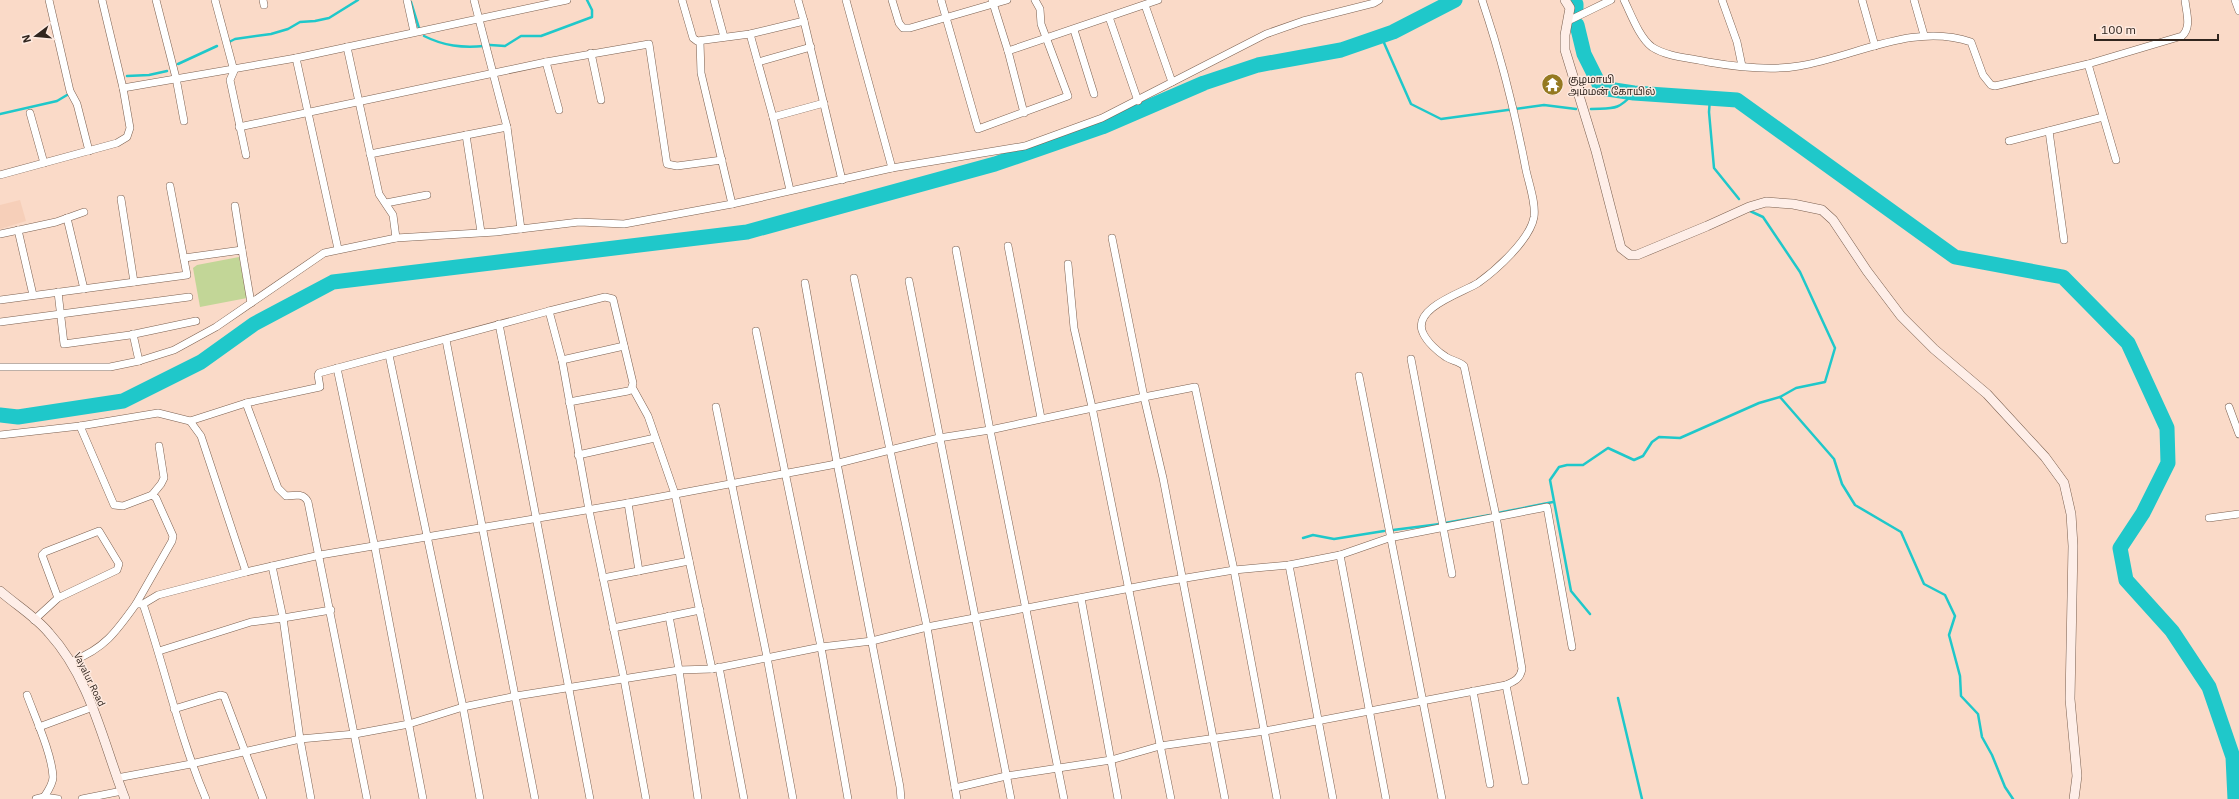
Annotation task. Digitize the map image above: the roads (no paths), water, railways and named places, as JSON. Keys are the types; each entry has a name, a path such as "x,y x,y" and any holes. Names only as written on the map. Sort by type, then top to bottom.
{"street":[{"path":"49,0 70,91 78,104 89,151"},
{"path":"0,175 117,143 127,137 130,128 123,88 102,0"},
{"path":"156,0 176,78 184,121"},
{"path":"215,0 234,70 230,80 246,155"},
{"path":"407,0 414,32"},
{"path":"474,0 507,126 521,229"},
{"path":"123,88 176,78 234,70 296,58 479,18 528,3 567,0"},
{"path":"682,0 694,38 700,42 750,34 804,20"},
{"path":"714,0 724,37"},
{"path":"798,0 811,47 842,180"},
{"path":"846,0 892,168"},
{"path":"892,0 899,23 903,28 910,28 992,2 1007,0"},
{"path":"941,0 978,130 1068,96 1041,24 1040,8 1035,0"},
{"path":"1008,51 1074,30 1158,0"},
{"path":"0,367 110,367 138,361 174,350 216,327 324,253 338,249 396,238 521,229 579,222 624,224 732,204 892,168 1025,146 1102,118 1138,101 1266,34 1303,21 1374,3 1379,0"},
{"path":"1565,0 1570,8 1570,20 1565,34 1565,50 1583,102 1621,248 1624,252 1630,255 1637,255 1658,248 1749,207 1766,202 1793,204 1822,210 1837,224 1867,271 1900,316 1924,340 1971,378 2009,415 2045,457 2064,483 2071,514 2073,546 2070,699 2077,776 2074,799"},
{"path":"1570,20 1611,0"},
{"path":"1624,0 1645,38 1652,46 1668,54 1742,66 1776,68 1799,66 1924,35 1970,42 1984,75 1991,85 1995,86 2088,64 2182,36 2186,33 2188,26 2185,0"},
{"path":"1722,0 1737,42 1742,66"},
{"path":"1862,0 1875,46"},
{"path":"1914,0 1924,35"},
{"path":"2235,0 2239,11"},
{"path":"955,788 1006,776 1111,760 1160,746 1265,731 1506,684 1516,681 1521,676 1522,669 1496,516 1464,366 1461,362 1446,357 1428,341 1422,332 1422,323 1426,314 1442,300 1476,284 1491,273 1526,237 1534,218 1515,109 1491,23 1482,1"},
{"path":"992,2 1008,51 1024,113"},
{"path":"1145,5 1172,82"},
{"path":"1109,17 1138,101"},
{"path":"1074,30 1094,94"},
{"path":"750,34 773,117 790,190"},
{"path":"700,42 701,73 732,204"},
{"path":"240,128 308,112 359,103 546,62 649,44 667,164 677,166 722,160"},
{"path":"347,47 379,194 393,215 396,238"},
{"path":"758,62 811,47"},
{"path":"591,53 601,100"},
{"path":"296,58 338,249"},
{"path":"546,62 559,110"},
{"path":"2088,64 2116,160"},
{"path":"773,117 824,103"},
{"path":"30,113 44,163"},
{"path":"2009,142 2103,117"},
{"path":"370,154 507,126"},
{"path":"2049,131 2064,240"},
{"path":"466,135 481,232"},
{"path":"0,300 187,275 170,186"},
{"path":"386,203 427,195"},
{"path":"121,199 134,282"},
{"path":"235,206 251,303"},
{"path":"0,234 67,218 84,212"},
{"path":"67,218 84,289"},
{"path":"18,230 33,295"},
{"path":"1112,238 1144,397 1163,478 1224,799"},
{"path":"1008,246 1041,418"},
{"path":"184,258 242,250"},
{"path":"956,250 990,430 1027,608 1064,799"},
{"path":"1068,264 1074,328 1130,589 1171,799"},
{"path":"854,278 927,627 957,799"},
{"path":"909,281 1011,799"},
{"path":"805,283 837,463 900,787 901,799"},
{"path":"58,292 64,344 133,334 196,321"},
{"path":"0,322 189,297"},
{"path":"0,435 80,426 158,413 190,421 246,403 320,387 319,373 446,340 549,310 610,297 615,304 632,387 648,416 675,494 700,610 715,668 744,799"},
{"path":"549,310 562,360 578,455 624,679 646,799"},
{"path":"499,324 590,799"},
{"path":"756,331 821,647 848,799"},
{"path":"133,334 138,361"},
{"path":"446,340 535,799"},
{"path":"562,360 624,346"},
{"path":"389,355 463,707 480,799"},
{"path":"1410,359 1452,574"},
{"path":"337,368 375,548 423,799"},
{"path":"1359,376 1389,538 1442,799"},
{"path":"569,402 628,391 632,387"},
{"path":"139,604 158,595 246,572 320,555 375,548 628,503 785,473 837,463 939,438 990,430 1041,418 1195,387 1234,570 1277,799"},
{"path":"246,403 278,488 286,496 301,495 306,497 308,502 331,610 367,799"},
{"path":"716,407 767,657 793,799"},
{"path":"2229,407 2239,434"},
{"path":"190,421 202,436 246,572"},
{"path":"80,426 114,505 123,506 152,494 161,484 164,478 159,446"},
{"path":"578,455 655,438"},
{"path":"72,661 99,648 112,637 139,604 172,541 170,529 156,498 152,494"},
{"path":"628,503 639,571"},
{"path":"117,778 191,764 300,739 355,734 409,724 463,707 516,696 570,689 679,670 715,668 821,647 872,641 927,627 976,617 1234,570 1288,565 1340,555 1389,538 1547,507 1572,647"},
{"path":"2210,518 2239,514"},
{"path":"34,620 58,598 117,570 119,567 98,531 45,552 42,555 58,598"},
{"path":"1340,555 1386,799"},
{"path":"603,578 689,561"},
{"path":"1288,565 1333,799"},
{"path":"272,566 284,618 300,739 311,799"},
{"name":"Vayalur Road","path":"0,591 49,632 72,661 93,707 124,795"},
{"path":"1082,598 1118,799"},
{"path":"139,604 159,650 174,709 191,764 206,799"},
{"path":"159,650 251,622 331,610"},
{"path":"613,628 700,610"},
{"path":"668,616 679,670 698,799"},
{"path":"1506,684 1526,781"},
{"path":"1473,690 1490,784"},
{"path":"27,695 39,727 53,777 51,786 44,797"},
{"path":"174,709 220,695 224,696 263,799"},
{"path":"39,727 93,707"},
{"path":"82,799 124,795"},
{"path":"36,799 44,797 56,799"}],"waterway":[{"path":"229,42 235,39 271,34 288,29 300,22 329,18 358,0"},
{"path":"490,45 505,46 521,36 541,36 592,17 592,10 587,0"},
{"path":"0,415 18,417 123,401 201,362 254,324 333,282 747,232 995,164 1102,127 1204,83 1258,65 1341,50 1393,32 1455,0"},
{"path":"1573,0 1576,4 1576,12"},
{"path":"411,2 419,28"},
{"path":"1577,25 1584,54 1601,88 1634,93 1737,100 1955,257 2063,277 2128,343 2167,428 2168,463 2143,513 2120,548 2126,580 2172,631 2209,687 2233,757 2235,799"},
{"path":"424,36 453,46 484,46"},
{"path":"1381,36 1411,104 1441,119 1544,105 1576,109"},
{"path":"178,64 217,46"},
{"path":"127,76 149,75 167,71"},
{"path":"1591,109 1605,109 1619,106 1634,93"},
{"path":"0,114 57,101 67,95"},
{"path":"1710,98 1709,112 1714,168 1739,199"},
{"path":"1590,614 1571,591 1550,480 1559,467 1567,465 1583,465 1608,448 1634,460 1643,456 1652,442 1659,437 1680,438 1759,403 1780,397 1796,388 1825,382 1835,348 1800,272 1763,217 1750,211"},
{"path":"1780,397 1834,459 1842,484 1855,505 1901,532 1924,584 1945,595 1955,616 1949,635 1960,676 1961,696 1978,714 1982,737 1992,755 2005,787 2013,799"},
{"path":"1498,513 1553,502"},
{"path":"1445,523 1490,515"},
{"path":"1393,530 1440,524"},
{"path":"1303,538 1313,535 1334,539 1384,531"},
{"path":"1618,698 1642,799"}],"place":[{"name":"குழமாயி அம்மன் கோயில்","path":"1552,85"}]}
